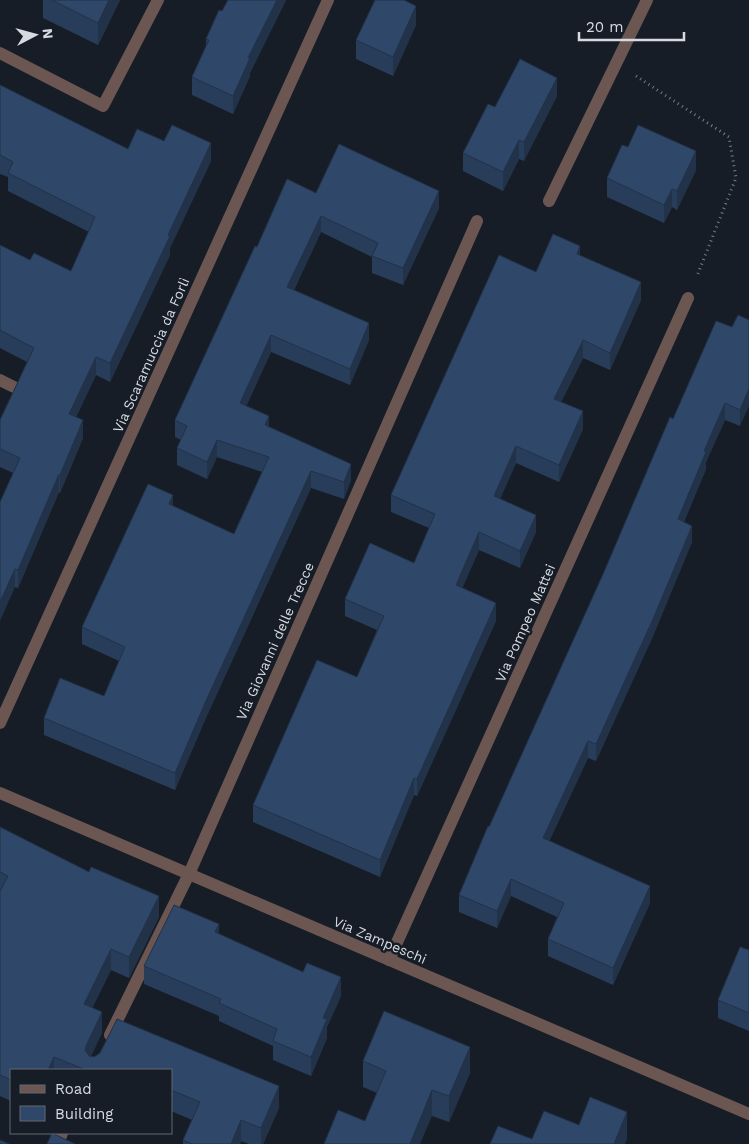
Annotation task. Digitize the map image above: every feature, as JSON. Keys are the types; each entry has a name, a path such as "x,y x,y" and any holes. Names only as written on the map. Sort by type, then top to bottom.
{"street":[{"path":"0,53 103,106 158,0"},
{"name":"Via Scaramuccia da Forlì","path":"0,723 328,0"},
{"path":"549,201 647,0"},
{"name":"Via Giovanni delle Trecce","path":"106,1043 189,874 477,221"},
{"name":"Via Pompeo Mattei","path":"389,960 688,298"},
{"path":"0,380 14,387"},
{"name":"Via Zampeschi","path":"0,793 749,1114"}],"path":[{"path":"616,64 729,137 736,178 688,298"}],"building":[{"path":"52,0 109,0 98,23"},
{"path":"228,0 277,0 248,58 250,58 233,96 192,77 209,40 206,39 219,10 222,11"},
{"path":"375,0 404,0 416,6 393,57 356,40"},
{"path":"520,59 557,78 524,142 519,140 503,172 463,153 488,104 495,107"},
{"path":"0,85 128,149 137,129 164,141 172,125 211,143 168,235 170,236 110,363 96,357 69,414 83,420 18,570 15,569 0,602 0,502 20,458 0,449 0,420 34,348 0,330 0,245 30,260 34,253 71,271 95,217 8,173 13,162 0,155"},
{"path":"638,125 696,151 677,191 672,189 664,205 607,178 622,145 628,147"},
{"path":"339,144 439,191 403,268 372,256 378,243 321,216 287,287 369,323 350,369 271,335 240,403 269,416 265,425 351,464 344,482 311,471 175,773 44,718 60,678 104,696 125,647 82,627 148,484 173,495 169,504 234,534 269,457 217,440 207,462 177,448 187,426 175,420 287,179 316,193"},
{"path":"553,234 580,246 577,254 641,282 610,353 583,340 554,399 583,411 559,465 516,446 494,496 536,515 520,551 479,532 456,585 496,603 417,779 414,778 380,860 253,805 317,660 357,677 384,616 345,599 370,543 414,563 435,514 391,495 499,255 536,272"},
{"path":"738,315 749,320 749,389 740,410 725,403 678,519 692,526 653,619 596,744 588,741 543,838 650,886 613,968 548,939 564,903 511,879 497,911 459,895 488,826 604,572 670,417 673,419 716,321 732,327"},
{"path":"0,827 89,872 91,867 159,896 129,957 111,949 84,1004 102,1012 85,1050 89,1056 94,1057 100,1053 117,1019 279,1086 261,1128 241,1120 231,1144 192,1144 183,1140 200,1102 172,1090 172,1069 84,1069 54,1057 48,1069 10,1069 10,1080 0,1075 0,891 8,876 0,872"},
{"path":"174,905 219,924 215,932 303,972 307,963 341,977 323,1018 327,1019 311,1057 273,1041 277,1029 219,1003 221,999 144,966"},
{"path":"740,947 749,950 749,1013 718,1000"},
{"path":"384,1011 470,1047 449,1096 432,1090 410,1144 324,1144 338,1110 365,1121 386,1071 363,1061"},
{"path":"590,1097 627,1112 614,1144 490,1144 498,1126 532,1139 544,1111 579,1125"},
{"path":"52,1134 54,1134 75,1144 47,1144"},
{"path":"0,1140 9,1144 0,1144"}]}
